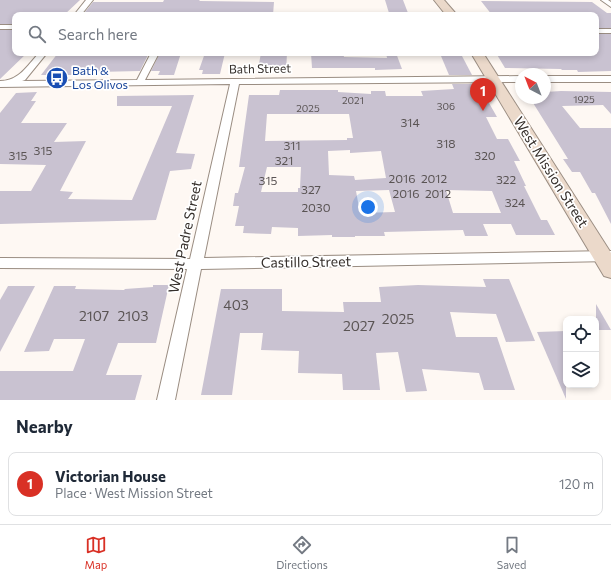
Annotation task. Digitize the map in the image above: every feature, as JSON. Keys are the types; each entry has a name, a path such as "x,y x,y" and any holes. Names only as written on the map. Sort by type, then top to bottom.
{"main road":[{"path":"439,0 449,12"},
{"name":"West Mission Street","path":"479,56 608,261"}],"street":[{"path":"80,12 90,0"},
{"path":"604,0 611,5"},
{"path":"0,27 12,27"},
{"path":"599,31 611,31"},
{"path":"0,89 22,78 40,56"},
{"path":"140,82 153,56"},
{"name":"Bath Street","path":"0,84 515,79"},
{"path":"551,79 611,79"},
{"name":"West Padre Street","path":"166,400 235,82"},
{"name":"Castillo Street","path":"0,263 196,264 608,261"}],"building":[{"path":"0,0 80,0 67,12 12,12 12,24 0,24"},
{"path":"164,0 200,0 199,1 274,2 273,12 85,12 93,2 163,2"},
{"path":"385,0 403,0 408,12 389,12"},
{"path":"481,1 592,2 607,13 611,13 611,28 599,28 599,12 490,12"},
{"path":"0,30 12,30 12,56 24,56 0,79"},
{"path":"599,34 611,34 611,71 578,72 577,70 551,68 505,68 498,56 599,56"},
{"path":"56,56 148,56 140,71 97,72 95,75 41,75"},
{"path":"158,56 180,56 174,75 158,75 160,71 151,71"},
{"path":"204,56 224,56 220,74 202,74 203,70 199,70"},
{"path":"260,56 287,56 286,73 273,73 273,69 258,69"},
{"path":"311,56 387,58 387,56 397,56 402,69 375,70 375,68 312,68"},
{"path":"441,56 462,56 472,75 449,75"},
{"path":"452,84 476,84 478,89 481,89 497,117 486,117 497,139 508,139 520,161 514,161 526,186 524,186 541,220 547,220 555,235 516,235 511,224 483,224 488,236 465,236 463,230 384,232 385,236 355,237 332,237 332,235 298,236 298,228 272,227 271,234 243,233 244,226 235,226 239,206 233,206 235,193 238,193 245,167 239,167 249,95 279,95 280,90 338,90 338,92 371,94 371,91 385,91 386,96 423,96 421,91 454,89","holes":["267,114 349,114 353,138 347,138 347,140 265,141","350,150 350,153 381,151 386,178 355,180 354,176 329,175 328,151","267,167 301,167 300,188 298,188 298,192 261,192","389,190 395,212 360,213 356,191","446,190 492,191 501,213 453,213"]},
{"path":"37,92 31,101 36,101 21,123 67,123 54,142 86,141 60,191 73,192 68,199 132,200 172,106 117,106 117,96 194,95 176,153 195,154 191,169 170,171 156,220 0,224 0,191 31,191 46,165 0,164 0,113 16,93"},
{"path":"551,92 611,92 611,114 603,105 562,106 580,128 611,128 611,224 595,193 592,193 580,172 572,172 563,159 568,159 534,104 551,104"},
{"path":"483,279 509,279 535,341 506,342 496,314 450,312 456,337 497,337 515,390 484,390 479,373 422,369 427,391 406,392 398,352 376,353 380,390 343,390 342,374 298,373 299,351 261,350 263,333 240,333 232,395 201,395 221,289 282,289 282,311 344,312 343,302 381,302 379,287 418,285 486,287"},
{"path":"153,285 169,285 156,343 118,343 106,375 142,375 135,400 0,400 0,371 73,371 85,339 54,339 49,351 24,352 54,286 76,286 75,289 124,290 153,287"},
{"path":"8,286 35,286 0,352 0,300"},
{"path":"596,304 611,330 599,330 599,316 596,316"},
{"path":"563,331 563,388 566,388 566,399 537,332"}],"place":[{"name":"Bath & Los Olivos","path":"57,78"},
{"name":"Victorian House","path":"483,111"}]}
